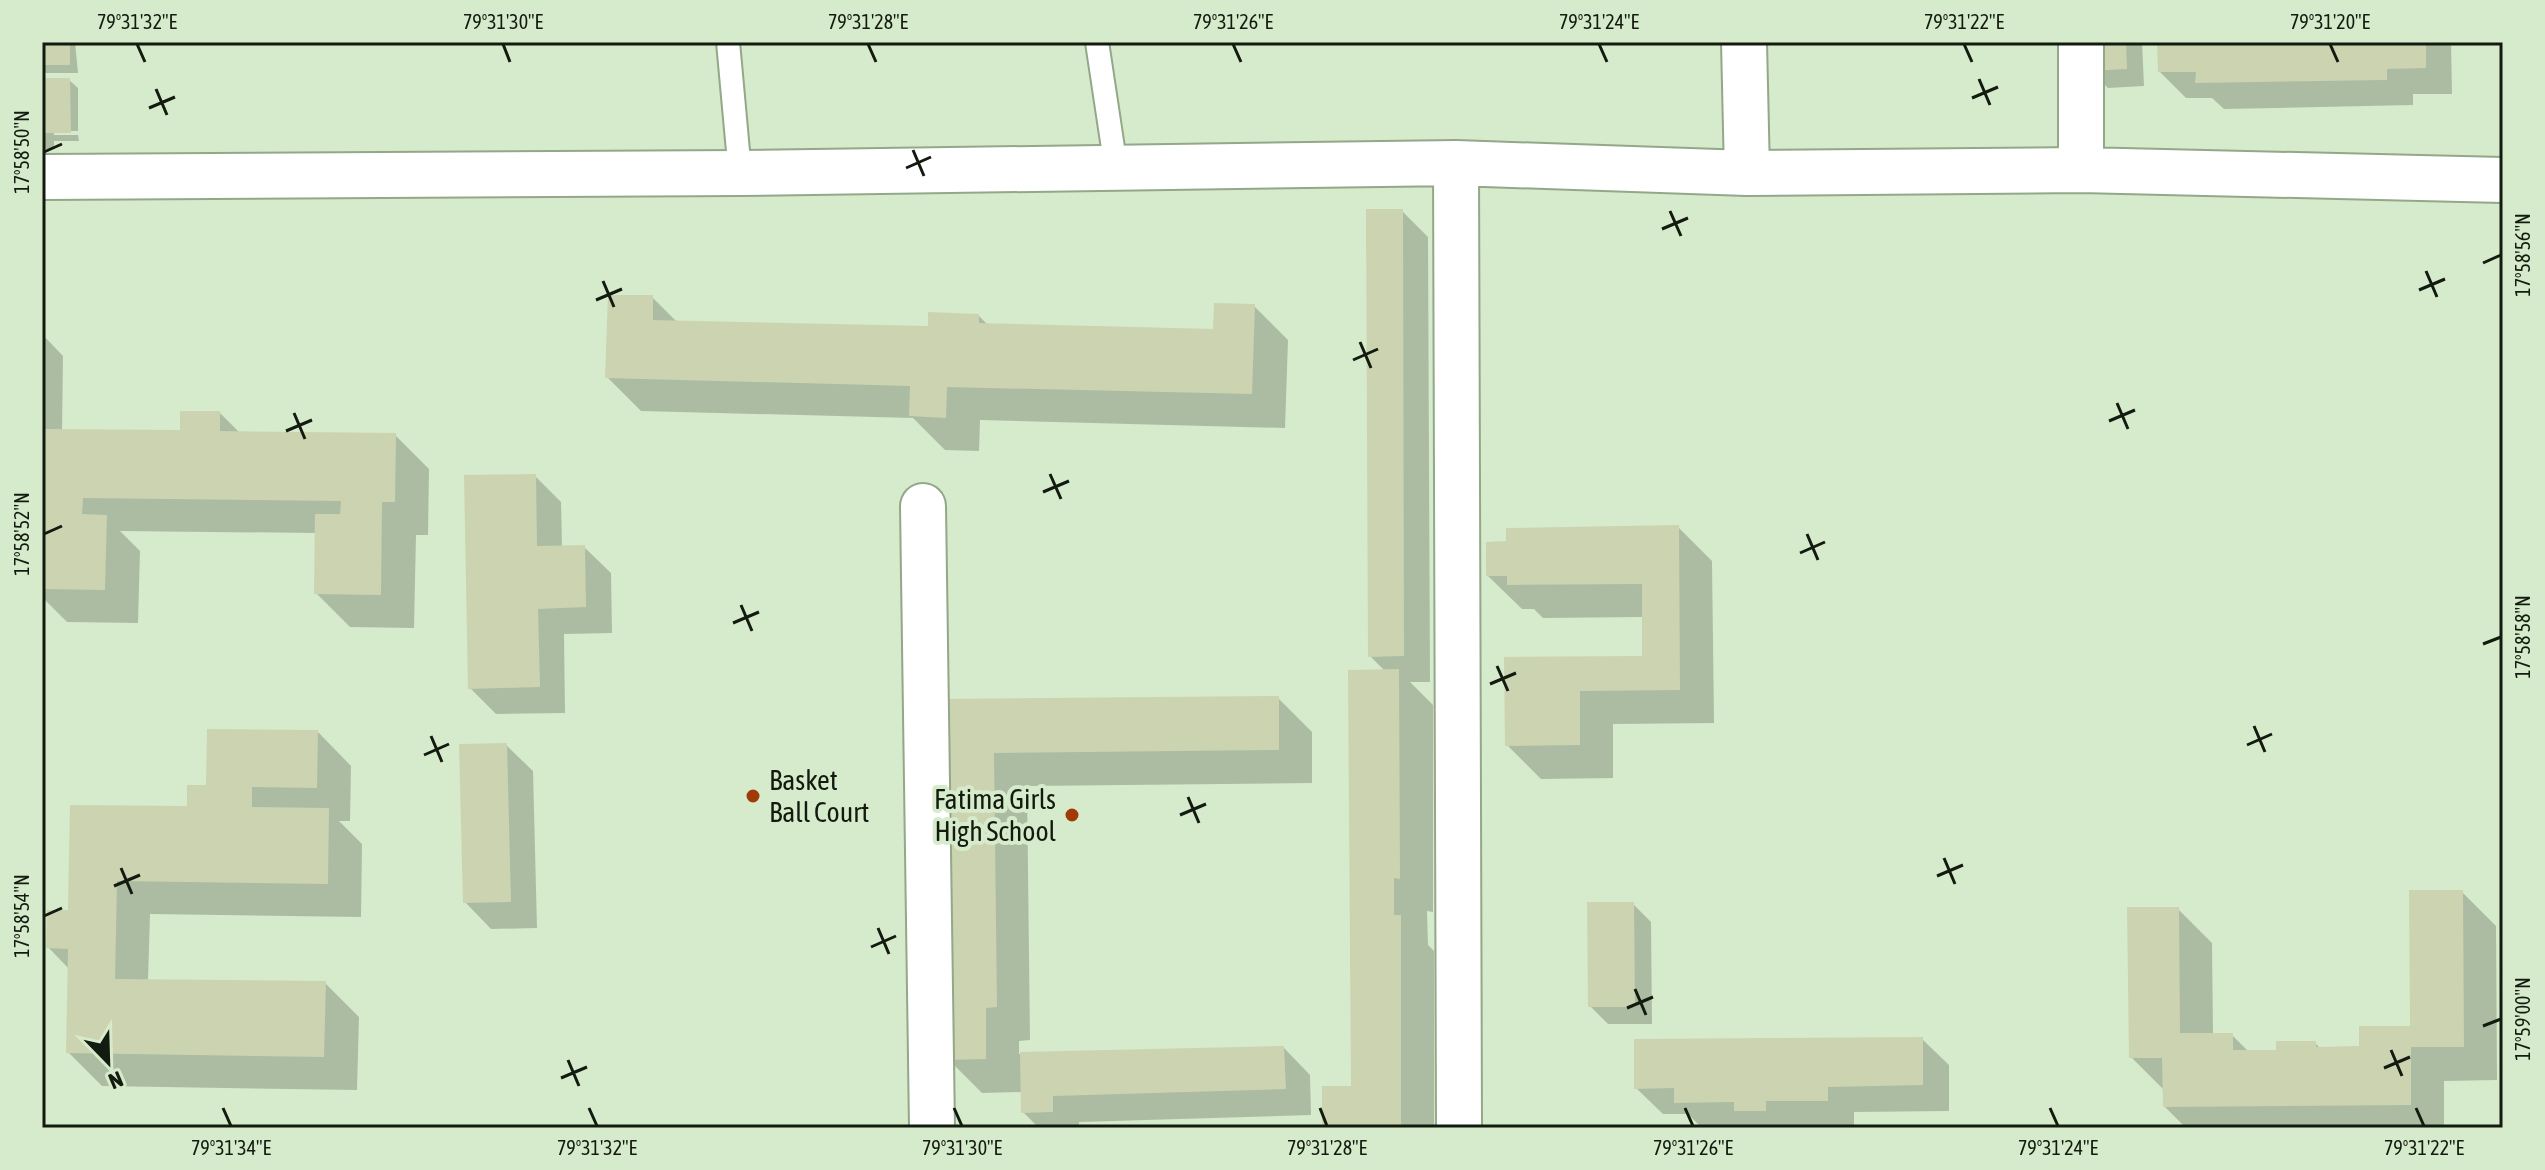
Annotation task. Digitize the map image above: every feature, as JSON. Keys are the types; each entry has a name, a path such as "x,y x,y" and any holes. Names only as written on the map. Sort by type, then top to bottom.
{"street":[{"path":"1744,42 1747,173"},
{"path":"2081,42 2081,170"},
{"path":"42,177 740,173 1456,163 1747,173 2081,170 2503,180"},
{"path":"1456,163 1459,1128"},
{"path":"923,506 932,1128"}],"lane":[{"path":"728,42 740,173"},
{"path":"1097,42 1116,168"}],"building":[{"path":"42,42 70,42 70,65 42,65"},
{"path":"2086,42 2126,42 2127,69 2088,71"},
{"path":"2157,42 2426,42 2426,68 2387,69 2387,80 2195,83 2196,72 2158,72"},
{"path":"42,78 70,78 71,133 42,133"},
{"path":"1366,209 1403,209 1404,656 1368,657"},
{"path":"608,295 653,295 653,320 928,326 928,312 979,314 979,323 1213,329 1214,303 1255,304 1252,394 947,387 946,418 909,416 910,386 605,378"},
{"path":"180,411 220,411 220,431 396,433 395,502 382,502 381,595 314,594 315,514 340,514 341,501 83,498 82,514 107,515 105,590 42,589 42,429 180,430"},
{"path":"536,474 537,546 585,545 586,607 538,609 540,687 468,689 464,475"},
{"path":"1679,525 1680,690 1580,691 1580,745 1505,746 1504,657 1642,656 1642,584 1507,585 1507,576 1486,576 1486,542 1506,541 1506,528"},
{"path":"1399,669 1400,879 1394,878 1394,915 1401,915 1401,1128 1322,1128 1322,1086 1351,1086 1348,670"},
{"path":"1279,696 1279,750 994,753 997,1007 986,1008 986,1059 946,1060 937,699"},
{"path":"207,729 318,730 317,788 252,787 252,807 329,808 328,884 117,881 115,979 326,981 324,1057 66,1053 68,949 46,948 47,910 68,910 70,805 187,806 187,785 206,785"},
{"path":"507,743 511,902 463,903 459,744"},
{"path":"2409,890 2463,890 2464,1047 2411,1047 2411,1105 2163,1107 2162,1058 2129,1058 2127,907 2179,907 2180,1033 2233,1033 2233,1050 2276,1050 2276,1041 2316,1041 2316,1047 2359,1046 2359,1026 2410,1026"},
{"path":"1587,902 1634,902 1635,1007 1588,1007"},
{"path":"1923,1037 1923,1085 1828,1087 1828,1101 1766,1101 1766,1111 1734,1111 1734,1102 1674,1103 1674,1088 1634,1089 1634,1039"},
{"path":"1284,1046 1286,1089 1053,1096 1053,1112 1021,1113 1020,1052"}],"place":[{"name":"Basket Ball Court","path":"753,796"},
{"name":"Fatima Girls High School","path":"1072,815"}]}
